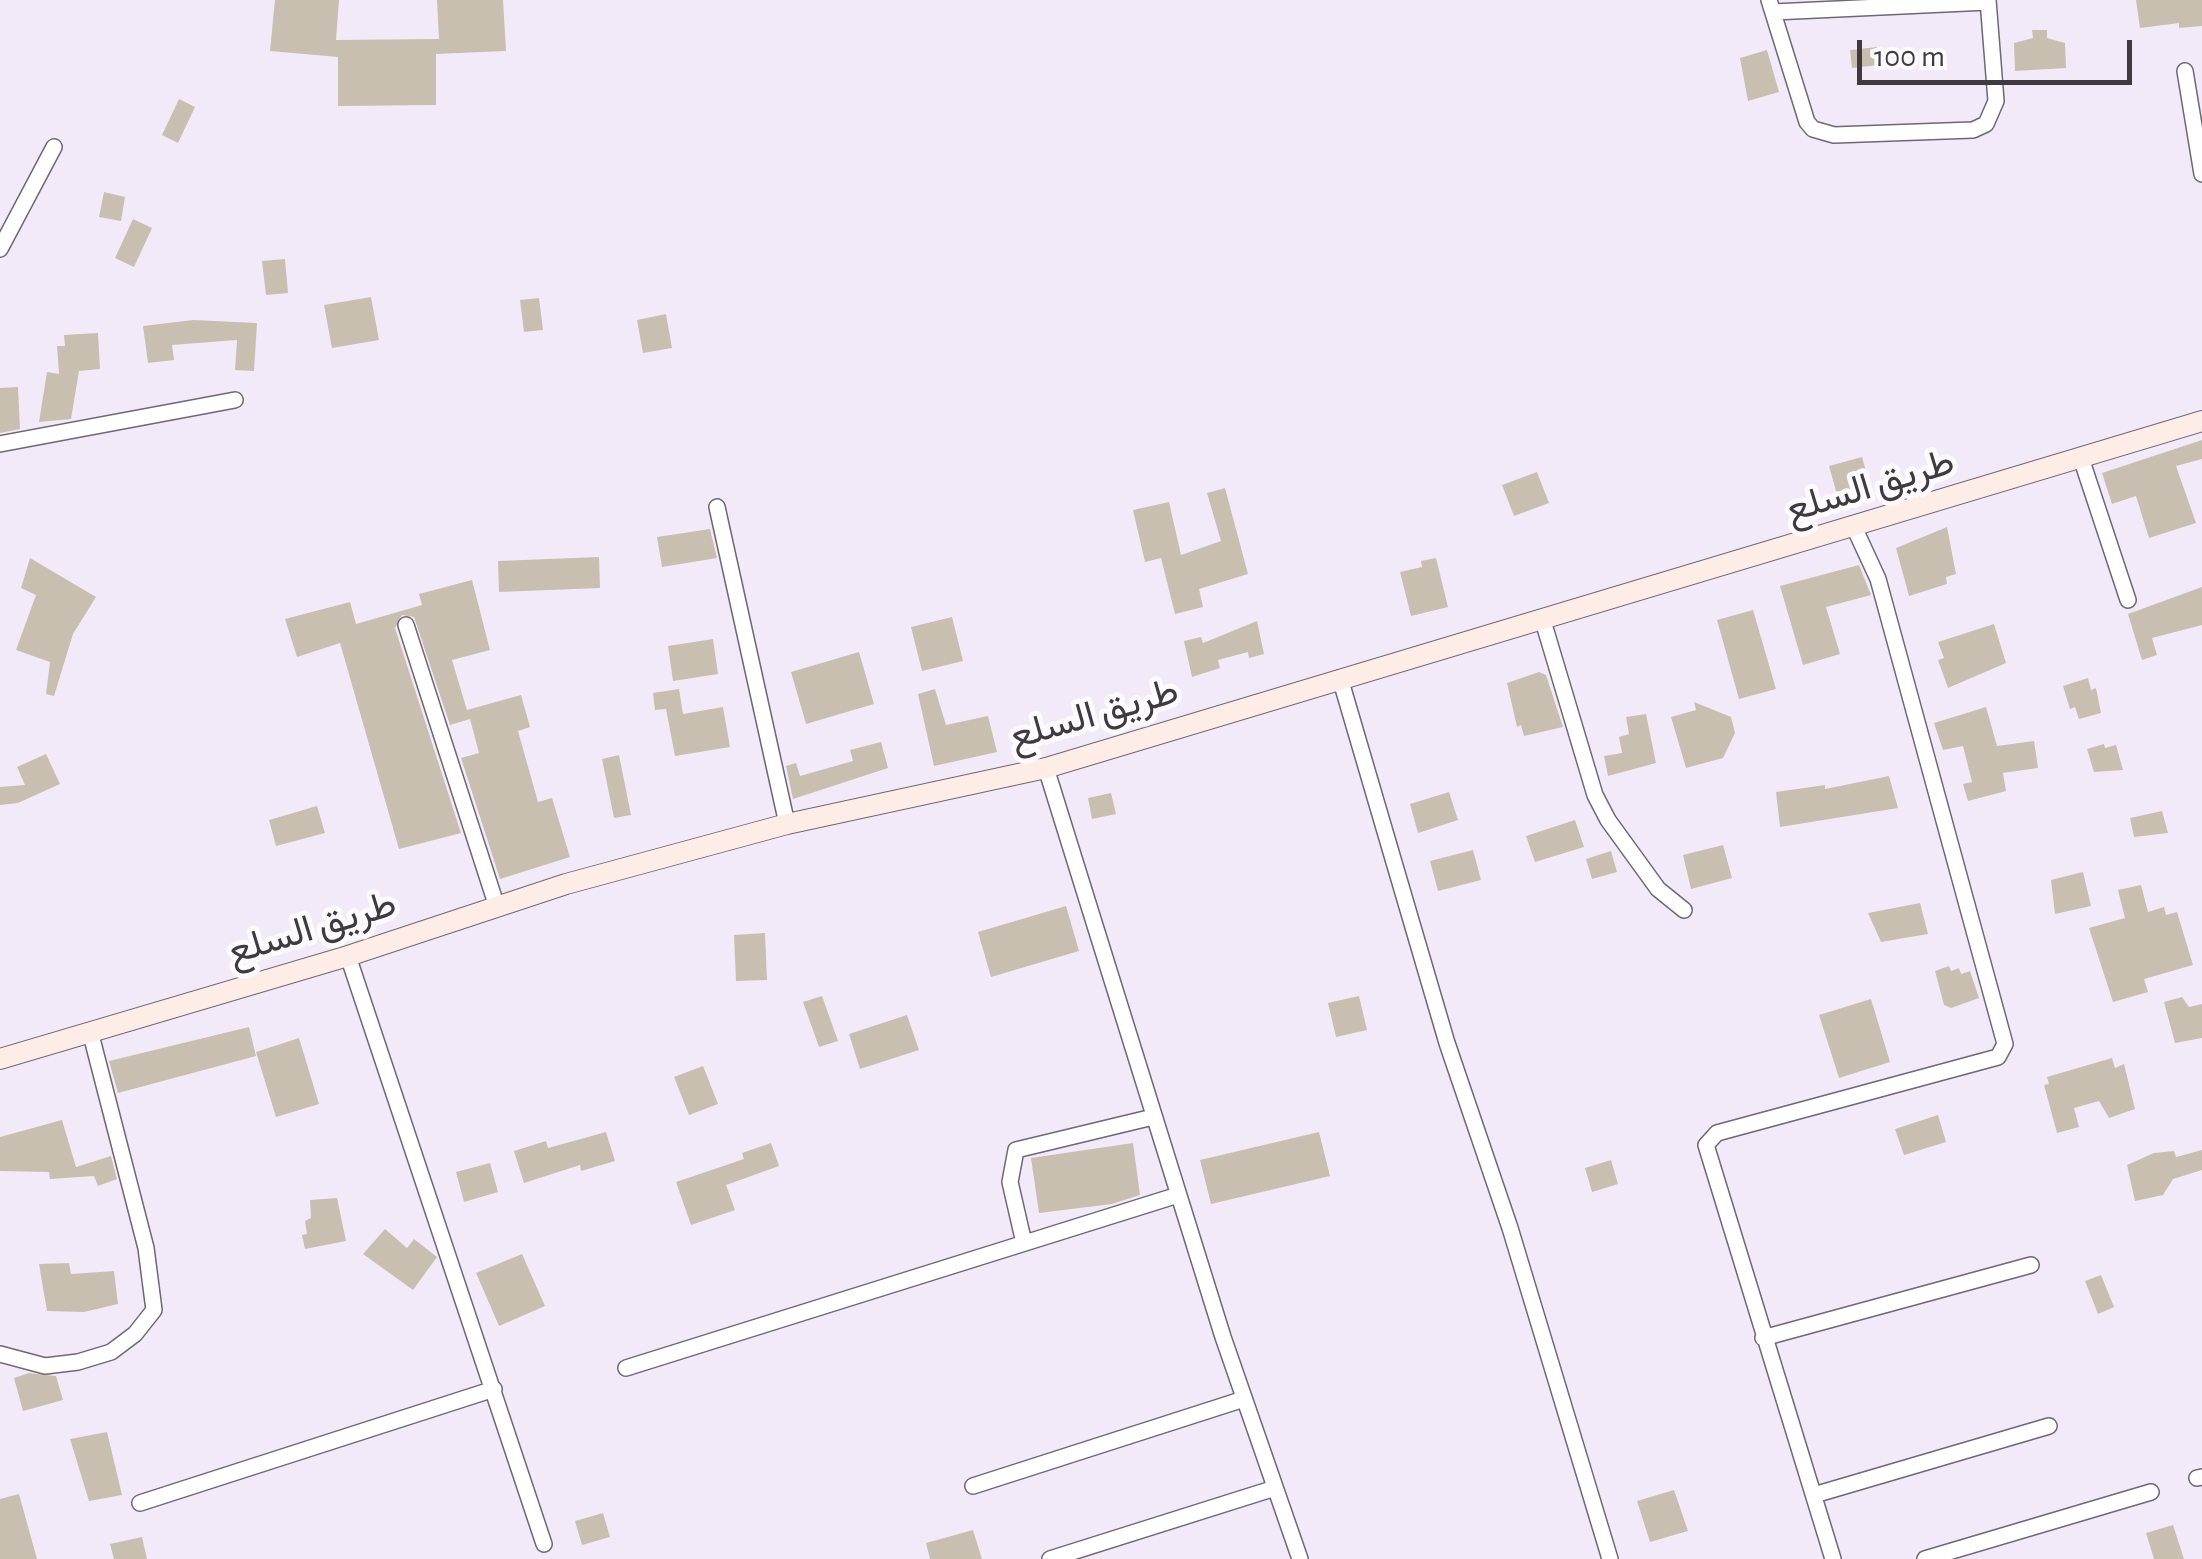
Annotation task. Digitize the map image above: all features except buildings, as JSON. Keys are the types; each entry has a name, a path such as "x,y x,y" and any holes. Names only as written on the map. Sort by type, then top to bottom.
{"street":[{"path":"1988,1 1996,102 1993,115 1973,130 1834,135 1813,129 1804,116 1771,6 1988,1"},
{"path":"2185,71 2202,174"},
{"path":"0,249 54,147"},
{"path":"0,444 235,400"},
{"name":"طريق السلع","path":"0,1059 348,956 496,907 787,824 1046,768 2202,421"},
{"path":"2081,458 2128,600"},
{"path":"717,506 787,824"},
{"path":"1833,1559 1706,1154 1710,1138 1998,1057 2005,1044 1878,579 1854,527"},
{"path":"1543,621 1595,795 1608,820 1658,889 1684,910"},
{"path":"406,625 496,907"},
{"path":"1340,678 1447,1043 1510,1228 1610,1559"},
{"path":"1046,768 1178,1195 1300,1559"},
{"path":"348,956 544,1544"},
{"path":"0,1354 45,1366 78,1362 111,1352 136,1334 154,1310 146,1248 90,1031"},
{"path":"1024,1243 1010,1182 1016,1150 1153,1117"},
{"path":"626,1368 1178,1195"},
{"path":"1763,1338 2031,1265"},
{"path":"140,1502 494,1389"},
{"path":"973,1486 1244,1399"},
{"path":"1814,1495 2049,1426"},
{"path":"1050,1559 1275,1488"},
{"path":"1925,1559 2151,1492"}]}
